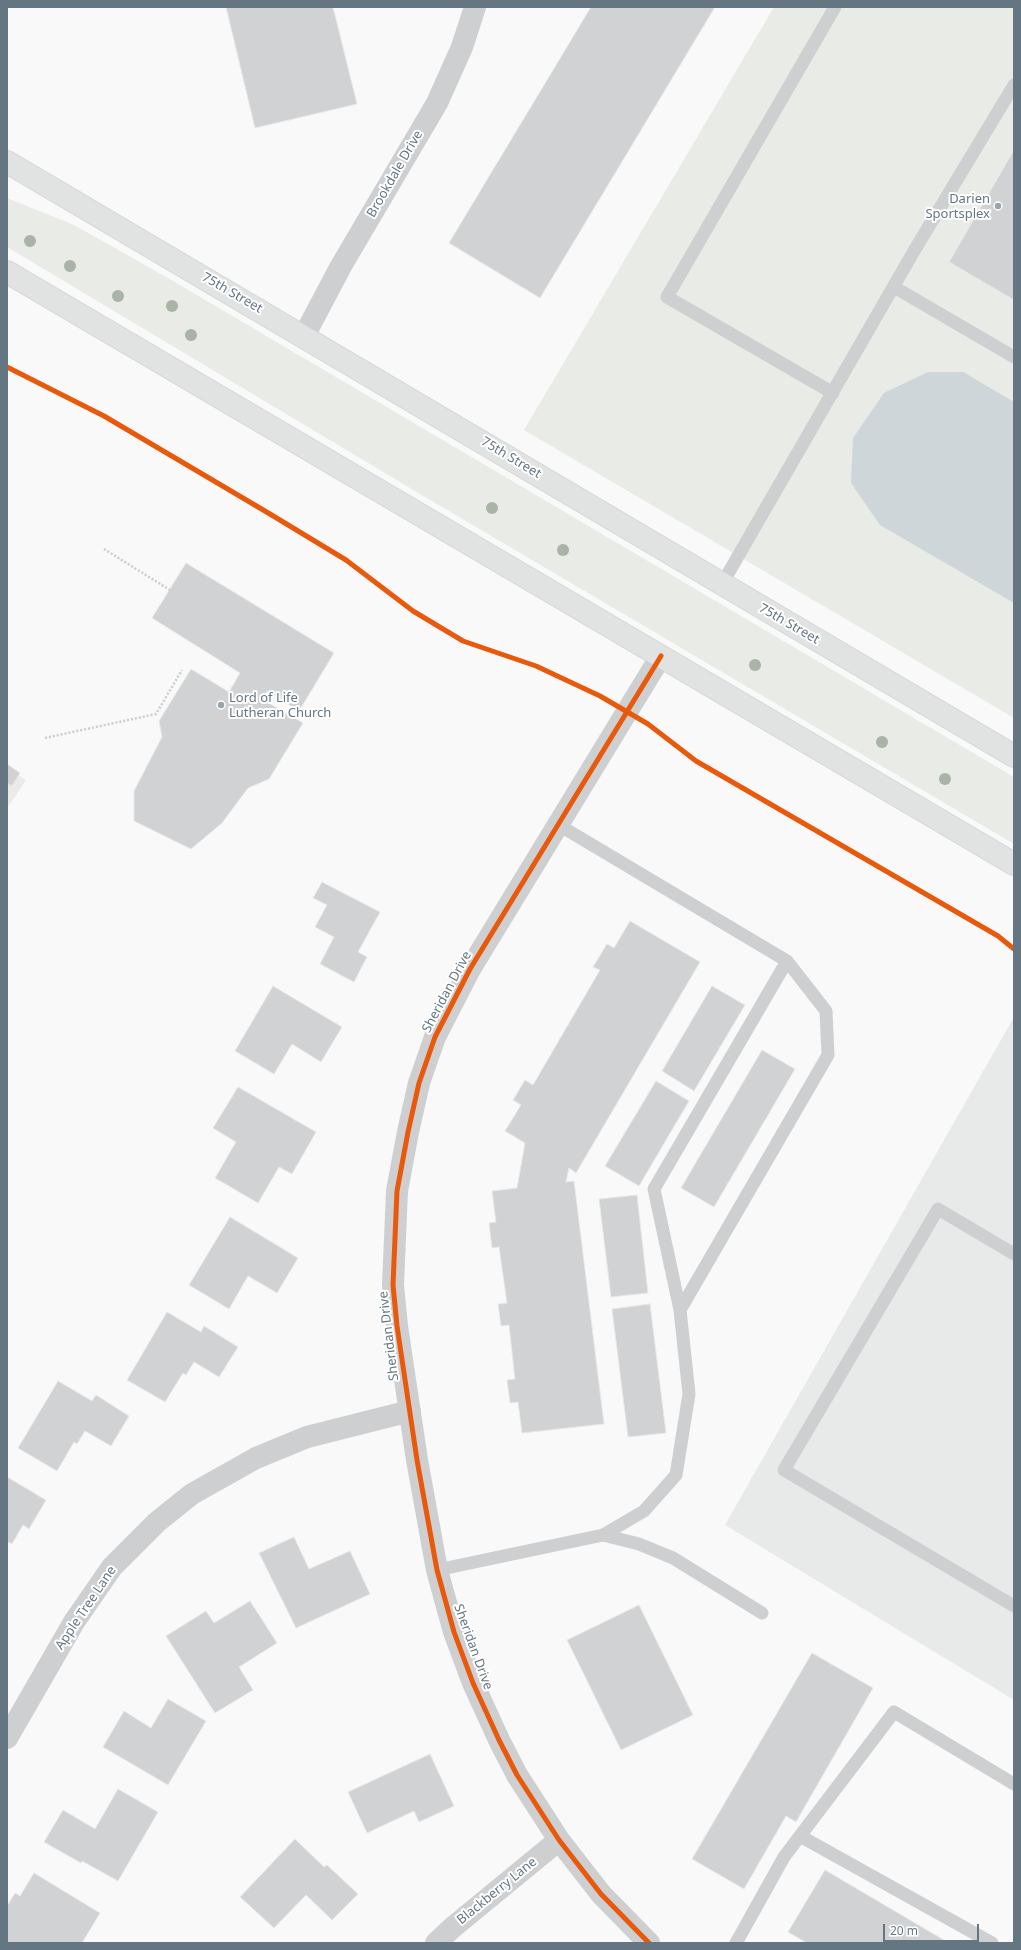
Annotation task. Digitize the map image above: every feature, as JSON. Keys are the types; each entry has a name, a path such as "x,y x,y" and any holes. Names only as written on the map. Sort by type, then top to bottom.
{"main road":[{"name":"75th Street","path":"7,162 1014,756"},
{"path":"7,272 1014,864"}],"street":[{"name":"Brookdale Drive","path":"304,336 341,266 437,103 462,47 475,7"},
{"name":"Sheridan Drive","path":"649,1943 601,1894 559,1840 517,1775 498,1740 473,1683 454,1632 437,1570 417,1460 397,1326 393,1285 397,1191 419,1083 435,1037 456,995 557,824 661,656"},
{"name":"Apple Tree Lane","path":"7,1738 74,1622 112,1567 157,1522 192,1494 256,1458 307,1437 410,1411"},
{"name":"Blackberry Lane","path":"436,1943 452,1928 559,1840"}],"lane":[{"path":"833,393 667,297 835,7"},
{"path":"722,584 894,287 1014,85"},
{"path":"894,287 1014,357"},
{"path":"557,824 787,962 826,1011 828,1055 680,1310"},
{"path":"437,1570 603,1535 644,1511 676,1475 689,1394 680,1310 654,1189 787,962"},
{"path":"1014,1254 938,1209 784,1470 1014,1606"},
{"path":"603,1535 639,1544 673,1558 762,1613"},
{"path":"736,1943 784,1857 894,1712 1014,1784"},
{"path":"800,1836 992,1943"}],"path":[{"path":"104,549 170,590"},
{"path":"45,738 156,714 182,670"}],"shaded area":[{"path":"774,7 1014,7 1014,718 524,430"},
{"path":"7,198 74,225 168,278 1014,777 1014,844 420,494 7,247"},
{"path":"928,372 963,372 1014,402 1014,603 880,525 851,483 853,438 884,393"},
{"path":"7,768 26,780 7,808"},
{"path":"1014,1017 1014,1700 725,1525"}],"building":[{"path":"226,7 333,7 357,104 255,128"},
{"path":"591,7 715,7 540,298 449,243"},
{"name":"Darien Sportsplex","path":"1014,150 1014,300 949,262"},
{"name":"Lord of Life Lutheran Church","path":"186,563 334,653 299,711 267,691 262,699 303,723 269,779 248,788 222,823 191,849 134,821 134,791 162,737 159,721 191,669 229,692 240,673 152,618"},
{"path":"7,764 20,773 12,786 7,783"},
{"path":"322,882 380,912 358,952 367,957 354,982 320,964 334,937 315,927 327,905 313,898"},
{"path":"630,921 700,962 576,1173 569,1168 566,1182 574,1181 604,1424 522,1433 518,1402 510,1403 507,1380 515,1379 509,1325 501,1326 498,1304 507,1303 499,1247 492,1248 489,1223 496,1222 492,1191 517,1188 525,1143 505,1131 521,1105 513,1100 525,1080 533,1085 600,970 593,967 607,944 614,948"},
{"path":"273,986 342,1027 321,1062 292,1044 274,1074 235,1051"},
{"path":"712,986 745,1005 694,1091 662,1071"},
{"path":"762,1050 795,1069 714,1207 681,1188"},
{"path":"656,1081 689,1101 639,1186 605,1166"},
{"path":"238,1087 316,1132 292,1174 279,1167 258,1203 215,1178 236,1142 213,1128"},
{"path":"637,1195 648,1293 611,1297 599,1199"},
{"path":"230,1217 298,1258 277,1293 248,1276 229,1309 189,1285"},
{"path":"650,1304 666,1433 628,1437 612,1309"},
{"path":"167,1312 201,1332 204,1326 238,1347 219,1377 194,1362 186,1375 183,1373 165,1402 127,1380"},
{"path":"58,1381 92,1401 96,1395 129,1416 111,1446 85,1431 77,1444 74,1442 57,1471 18,1448"},
{"path":"7,1477 46,1500 29,1529 23,1525 12,1544 7,1543"},
{"path":"294,1537 309,1569 350,1551 370,1594 296,1628 259,1553"},
{"path":"250,1601 277,1643 239,1667 253,1690 215,1713 166,1636 206,1611 214,1623"},
{"path":"639,1605 693,1715 621,1750 567,1640"},
{"path":"812,1653 873,1688 796,1822 786,1816 744,1889 692,1859"},
{"path":"168,1699 206,1721 168,1785 103,1747 124,1711 151,1728"},
{"path":"430,1754 454,1806 419,1822 414,1811 367,1833 348,1792"},
{"path":"118,1789 158,1812 118,1881 82,1861 81,1863 44,1842 63,1810 95,1829"},
{"path":"295,1839 324,1867 327,1865 358,1894 332,1920 306,1895 274,1928 240,1897"},
{"path":"825,1870 949,1943 807,1943 788,1932"},
{"path":"34,1873 100,1913 82,1943 7,1943 7,1906 15,1893 20,1896"}],"cycle path":[{"path":"7,367 104,416 270,514 346,560 413,611 463,641 536,666 600,696 648,724 696,761 998,936 1014,949"},
{"path":"649,1943 601,1894 559,1840 517,1775 473,1683 454,1632 437,1570 417,1460 397,1326 393,1285 397,1191 419,1083 435,1037 470,969 661,656"}],"place":[{"name":"Darien Sportsplex","path":"998,206"},
{"name":"Lord of Life Lutheran Church","path":"221,705"}]}
